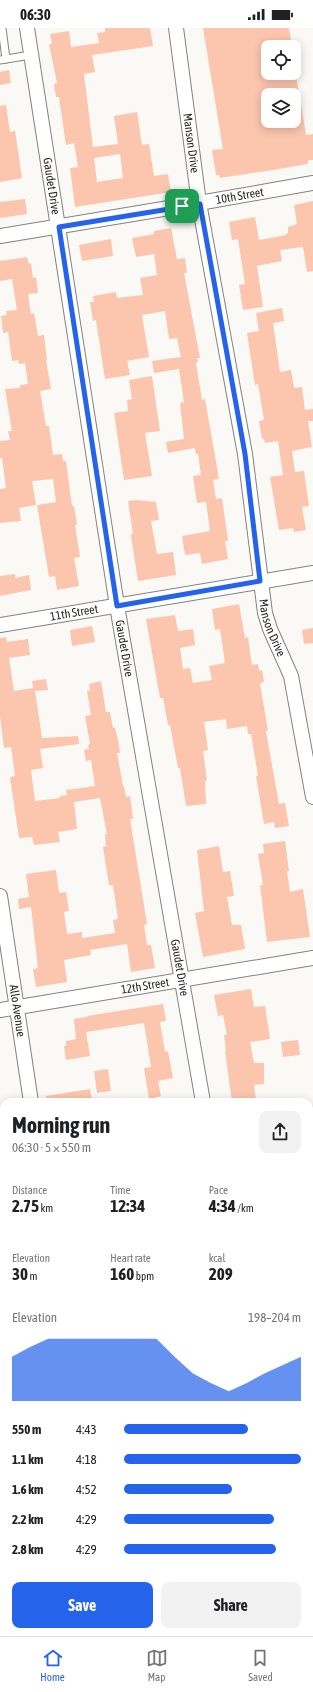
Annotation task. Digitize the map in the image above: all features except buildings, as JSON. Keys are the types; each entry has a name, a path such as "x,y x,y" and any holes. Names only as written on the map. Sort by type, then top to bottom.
{"street":[{"name":"Gaudet Drive","path":"27,28 117,606 202,1098"},
{"name":"Manson Drive","path":"176,28 200,204 245,454 265,613 270,629 292,676 313,798"},
{"name":"10th Street","path":"0,236 200,204 313,183"},
{"name":"11th Street","path":"0,625 313,573"},
{"name":"Allo Avenue","path":"0,896 30,1098"},
{"name":"12th Street","path":"0,1010 313,958"}],"lane":[{"path":"2,28 3,59 31,55"}],"route":[{"path":"200,204 245,454 260,581 117,606 59,227 182,206 200,204"}]}
